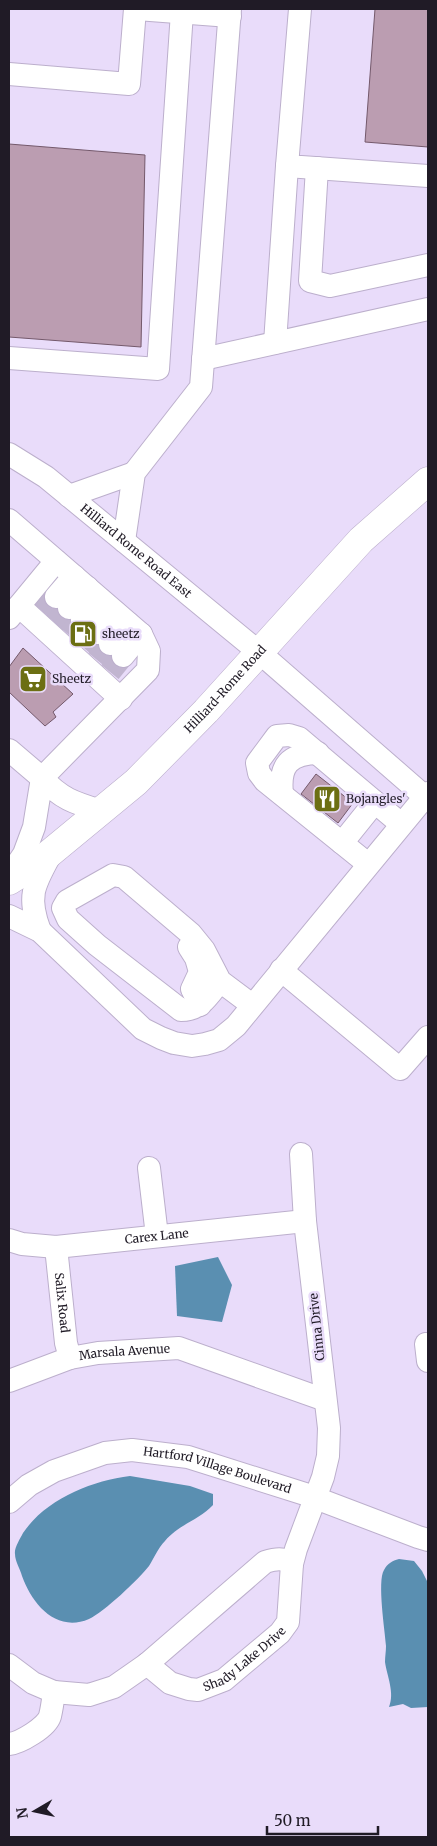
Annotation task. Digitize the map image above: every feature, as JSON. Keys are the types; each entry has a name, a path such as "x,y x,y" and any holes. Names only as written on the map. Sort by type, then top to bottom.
{"main road":[{"name":"Hilliard-Rome Road","path":"9,881 39,862 136,782 260,654 361,540 428,481"}],"street":[{"path":"9,74 129,84 136,9 182,12 230,12 201,387 134,473 124,541"},
{"path":"274,343 300,9"},
{"path":"9,358 158,369 182,12"},
{"path":"287,166 428,176"},
{"path":"317,168 310,281 330,286 428,265"},
{"path":"203,359 428,309"},
{"name":"Hilliard Rome Road East","path":"9,454 46,477 260,654 426,795"},
{"path":"69,496 134,473"},
{"path":"9,520 107,605 148,651 148,670 42,778 34,827 24,854 9,876"},
{"path":"56,561 14,612 78,640 121,699"},
{"path":"78,640 107,605"},
{"path":"78,640 107,605"},
{"path":"78,640 107,605"},
{"path":"368,864 265,781 259,774 257,763 277,736 289,735 299,738 401,824"},
{"path":"9,750 42,778 54,792 77,803 101,810"},
{"path":"9,916 23,921 40,931 142,1028 174,1043 192,1046 219,1040 236,1026 426,795"},
{"path":"342,843 375,802"},
{"path":"40,931 34,916 33,892 54,849"},
{"path":"220,981 200,1005 192,1010 181,1010 68,919 63,908 67,901 113,875 124,877 191,934 204,950 220,981 252,1005"},
{"path":"130,882 128,894 188,945 196,958 200,972 192,989 200,1005"},
{"path":"79,968 98,944"},
{"path":"281,970 400,1069 428,1037"},
{"name":"Cinna Drive","path":"301,1154 305,1221 324,1400 329,1428 328,1456 316,1498"},
{"path":"149,1168 157,1236"},
{"name":"Carex Lane","path":"9,1240 22,1244 56,1247 305,1221"},
{"name":"Salix Road","path":"56,1247 66,1343 70,1358"},
{"name":"Marsala Avenue","path":"9,1381 70,1358 98,1353 179,1348 324,1400"},
{"name":"Hartford Village Boulevard","path":"9,1502 29,1485 54,1471 105,1453 132,1450 188,1457 316,1498 428,1540"},
{"name":"Shady Lake Drive","path":"147,1664 170,1683 189,1690 198,1690 224,1680 280,1633 288,1622 292,1564 296,1549 316,1498"},
{"path":"9,1665 33,1683 54,1692 89,1695 114,1687 147,1664 265,1562 275,1559 287,1560 292,1564"},
{"path":"9,1744 35,1733 50,1718 54,1692"}],"water":[{"path":"218,1257 232,1285 222,1322 177,1316 175,1266"},
{"path":"130,1476 190,1486 213,1494 213,1505 170,1535 144,1572 103,1610 89,1619 77,1622 66,1622 56,1619 39,1606 26,1586 15,1557 15,1549 23,1533 44,1510 70,1494 100,1482"},
{"path":"399,1559 414,1561 428,1583 428,1707 411,1708 403,1704 389,1707 391,1690 385,1662 386,1646 381,1584 384,1570 390,1563"}],"building":[{"path":"375,9 428,9 428,147 365,142"},
{"path":"9,144 145,155 141,347 9,337"},
{"name":"Sheetz","path":"23,648 73,694 53,712 56,717 45,726 9,692 9,667"},
{"name":"Bojangles'","path":"316,774 353,803 338,823 301,794"}],"tunnel":[{"path":"43,612 56,597"},
{"path":"55,623 69,608"},
{"path":"69,635 82,620"},
{"path":"84,648 97,633"},
{"path":"97,660 110,644"},
{"path":"110,672 123,656"}],"place":[{"name":"sheetz","path":"83,634"},
{"name":"Sheetz","path":"33,679"},
{"name":"Bojangles'","path":"327,799"}]}
